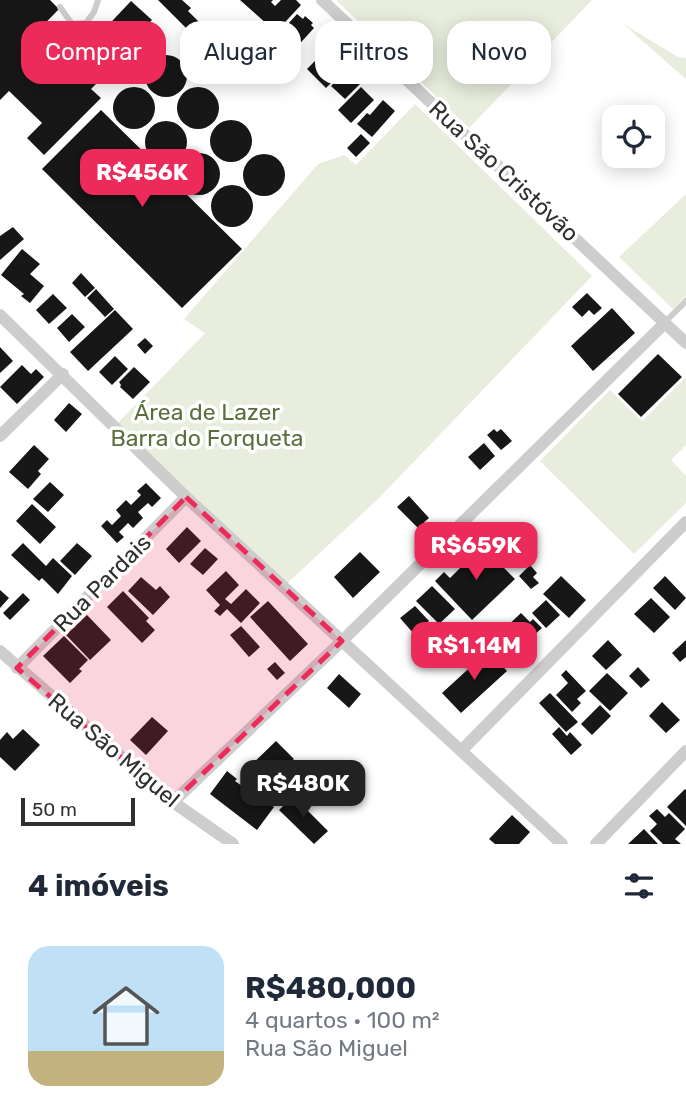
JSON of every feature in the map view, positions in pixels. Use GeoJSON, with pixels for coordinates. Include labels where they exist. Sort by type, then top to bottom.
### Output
{"type":"FeatureCollection","features":[{"type":"Feature","properties":{"kind":"street","name":"Rua São Cristóvão"},"geometry":{"type":"LineString","coordinates":[[322,0],[686,343]]}},
{"type":"Feature","properties":{"kind":"street"},"geometry":{"type":"LineString","coordinates":[[0,315],[186,498],[562,844]]}},
{"type":"Feature","properties":{"kind":"street"},"geometry":{"type":"LineString","coordinates":[[173,802],[342,641],[665,323]]}},
{"type":"Feature","properties":{"kind":"street"},"geometry":{"type":"LineString","coordinates":[[0,436],[62,374]]}},
{"type":"Feature","properties":{"kind":"street","name":"Rua Pardais"},"geometry":{"type":"LineString","coordinates":[[17,668],[186,498]]}},
{"type":"Feature","properties":{"kind":"street"},"geometry":{"type":"LineString","coordinates":[[462,750],[686,522]]}},
{"type":"Feature","properties":{"kind":"street","name":"Rua São Miguel"},"geometry":{"type":"LineString","coordinates":[[0,651],[173,802],[230,843]]}},
{"type":"Feature","properties":{"kind":"street"},"geometry":{"type":"LineString","coordinates":[[596,844],[684,756]]}},
{"type":"Feature","properties":{"kind":"lane"},"geometry":{"type":"LineString","coordinates":[[60,7],[72,23],[86,23],[98,0]]}},
{"type":"Feature","properties":{"kind":"lane"},"geometry":{"type":"LineString","coordinates":[[665,323],[686,301]]}},
{"type":"Feature","properties":{"kind":"highlighted area"},"geometry":{"type":"Polygon","coordinates":[[[186,497],[342,641],[173,802],[17,668],[186,497]]]}},
{"type":"Feature","properties":{"kind":"green space"},"geometry":{"type":"Polygon","coordinates":[[[336,0],[592,0],[551,43],[551,21],[447,21],[447,84],[511,84],[469,128],[423,84],[433,84],[433,21],[358,21],[336,0]]]}},
{"type":"Feature","properties":{"kind":"green space"},"geometry":{"type":"Polygon","coordinates":[[[622,23],[678,57],[686,58],[686,79],[622,23]]]}},
{"type":"Feature","properties":{"kind":"green space","name":"Área de Lazer Barra do Forqueta"},"geometry":{"type":"Polygon","coordinates":[[[415,104],[592,276],[378,499],[283,587],[115,426],[205,333],[184,319],[318,164],[344,155],[356,165],[415,104]]]}},
{"type":"Feature","properties":{"kind":"green space"},"geometry":{"type":"Polygon","coordinates":[[[686,194],[686,296],[673,309],[619,257],[686,194]]]}},
{"type":"Feature","properties":{"kind":"green space"},"geometry":{"type":"Polygon","coordinates":[[[686,377],[686,445],[671,460],[686,476],[686,503],[634,554],[540,461],[610,390],[642,421],[686,377]]]}},
{"type":"Feature","properties":{"kind":"building"},"geometry":{"type":"Polygon","coordinates":[[[0,0],[50,0],[59,9],[47,21],[21,21],[21,84],[96,84],[91,89],[101,98],[44,155],[27,138],[42,123],[9,91],[0,100],[0,0]]]}},
{"type":"Feature","properties":{"kind":"building"},"geometry":{"type":"Polygon","coordinates":[[[158,0],[182,0],[191,8],[188,11],[198,21],[180,22],[158,0]]]}},
{"type":"Feature","properties":{"kind":"building"},"geometry":{"type":"Polygon","coordinates":[[[240,0],[273,0],[271,2],[275,6],[281,0],[296,0],[301,5],[286,21],[264,21],[240,0]]]}},
{"type":"Feature","properties":{"kind":"building"},"geometry":{"type":"Polygon","coordinates":[[[131,1],[152,20],[151,21],[112,21],[131,1]]]}},
{"type":"Feature","properties":{"kind":"building"},"geometry":{"type":"Polygon","coordinates":[[[297,14],[303,19],[305,16],[313,23],[311,25],[314,28],[301,42],[301,21],[291,21],[297,14]]]}},
{"type":"Feature","properties":{"kind":"building"},"geometry":{"type":"Polygon","coordinates":[[[166,55],[180,60],[180,84],[185,84],[181,91],[174,95],[158,95],[151,91],[147,84],[166,84],[166,55]]]}},
{"type":"Feature","properties":{"kind":"building"},"geometry":{"type":"Polygon","coordinates":[[[315,61],[315,77],[307,69],[315,61]]]}},
{"type":"Feature","properties":{"kind":"building"},"geometry":{"type":"Polygon","coordinates":[[[333,84],[360,84],[345,99],[331,86],[333,84]]]}},
{"type":"Feature","properties":{"kind":"building"},"geometry":{"type":"Polygon","coordinates":[[[134,87],[149,93],[155,108],[149,123],[134,129],[119,123],[113,108],[119,93],[134,87]]]}},
{"type":"Feature","properties":{"kind":"building"},"geometry":{"type":"Polygon","coordinates":[[[198,87],[213,93],[219,108],[213,123],[198,129],[183,123],[177,108],[183,93],[198,87]]]}},
{"type":"Feature","properties":{"kind":"building"},"geometry":{"type":"Polygon","coordinates":[[[361,87],[374,100],[351,123],[338,110],[361,87]]]}},
{"type":"Feature","properties":{"kind":"building"},"geometry":{"type":"Polygon","coordinates":[[[383,100],[395,111],[372,137],[357,124],[367,113],[370,115],[383,100]]]}},
{"type":"Feature","properties":{"kind":"building"},"geometry":{"type":"Polygon","coordinates":[[[101,110],[242,249],[182,308],[42,169],[101,110]]]}},
{"type":"Feature","properties":{"kind":"building"},"geometry":{"type":"Polygon","coordinates":[[[231,120],[246,126],[252,141],[246,156],[231,162],[216,156],[210,141],[216,126],[231,120]]]}},
{"type":"Feature","properties":{"kind":"building"},"geometry":{"type":"Polygon","coordinates":[[[166,121],[181,127],[187,142],[181,157],[166,163],[151,157],[145,142],[151,127],[166,121]]]}},
{"type":"Feature","properties":{"kind":"building"},"geometry":{"type":"Polygon","coordinates":[[[361,134],[370,143],[356,157],[347,148],[361,134]]]}},
{"type":"Feature","properties":{"kind":"building"},"geometry":{"type":"Polygon","coordinates":[[[199,153],[214,159],[220,174],[214,189],[199,195],[184,189],[178,174],[184,159],[199,153]]]}},
{"type":"Feature","properties":{"kind":"building"},"geometry":{"type":"Polygon","coordinates":[[[264,154],[279,160],[285,175],[279,190],[264,196],[249,190],[243,175],[249,160],[264,154]]]}},
{"type":"Feature","properties":{"kind":"building"},"geometry":{"type":"Polygon","coordinates":[[[232,185],[247,191],[253,206],[247,221],[232,227],[217,221],[211,206],[217,191],[232,185]]]}},
{"type":"Feature","properties":{"kind":"building"},"geometry":{"type":"Polygon","coordinates":[[[13,227],[24,239],[0,260],[0,236],[13,227]]]}},
{"type":"Feature","properties":{"kind":"building"},"geometry":{"type":"Polygon","coordinates":[[[22,249],[40,264],[30,274],[44,286],[30,303],[21,296],[24,294],[1,275],[22,249]]]}},
{"type":"Feature","properties":{"kind":"building"},"geometry":{"type":"Polygon","coordinates":[[[81,273],[95,288],[85,297],[72,283],[81,273]]]}},
{"type":"Feature","properties":{"kind":"building"},"geometry":{"type":"Polygon","coordinates":[[[96,289],[114,309],[105,317],[87,298],[96,289]]]}},
{"type":"Feature","properties":{"kind":"building"},"geometry":{"type":"Polygon","coordinates":[[[587,293],[602,308],[594,315],[589,310],[582,317],[572,307],[587,293]]]}},
{"type":"Feature","properties":{"kind":"building"},"geometry":{"type":"Polygon","coordinates":[[[53,294],[67,308],[49,324],[36,310],[53,294]]]}},
{"type":"Feature","properties":{"kind":"building"},"geometry":{"type":"Polygon","coordinates":[[[612,308],[635,333],[593,371],[571,346],[612,308]]]}},
{"type":"Feature","properties":{"kind":"building"},"geometry":{"type":"Polygon","coordinates":[[[115,310],[133,329],[88,371],[70,352],[115,310]]]}},
{"type":"Feature","properties":{"kind":"building"},"geometry":{"type":"Polygon","coordinates":[[[72,314],[85,327],[69,342],[57,328],[72,314]]]}},
{"type":"Feature","properties":{"kind":"building"},"geometry":{"type":"Polygon","coordinates":[[[145,338],[153,346],[145,354],[137,345],[145,338]]]}},
{"type":"Feature","properties":{"kind":"building"},"geometry":{"type":"Polygon","coordinates":[[[0,347],[13,361],[0,373],[0,347]]]}},
{"type":"Feature","properties":{"kind":"building"},"geometry":{"type":"Polygon","coordinates":[[[658,354],[682,377],[641,417],[618,394],[658,354]]]}},
{"type":"Feature","properties":{"kind":"building"},"geometry":{"type":"Polygon","coordinates":[[[115,356],[128,369],[112,385],[99,372],[115,356]]]}},
{"type":"Feature","properties":{"kind":"building"},"geometry":{"type":"Polygon","coordinates":[[[22,365],[31,374],[36,369],[44,377],[17,404],[0,387],[22,365]]]}},
{"type":"Feature","properties":{"kind":"building"},"geometry":{"type":"Polygon","coordinates":[[[134,367],[150,382],[133,399],[120,387],[119,382],[134,367]]]}},
{"type":"Feature","properties":{"kind":"building"},"geometry":{"type":"Polygon","coordinates":[[[69,403],[82,414],[66,432],[54,420],[69,403]]]}},
{"type":"Feature","properties":{"kind":"building"},"geometry":{"type":"Polygon","coordinates":[[[494,429],[497,432],[501,429],[512,441],[501,450],[487,435],[494,429]]]}},
{"type":"Feature","properties":{"kind":"building"},"geometry":{"type":"Polygon","coordinates":[[[484,443],[495,456],[480,470],[468,457],[484,443]]]}},
{"type":"Feature","properties":{"kind":"building"},"geometry":{"type":"Polygon","coordinates":[[[34,445],[49,459],[38,471],[41,474],[28,489],[9,472],[34,445]]]}},
{"type":"Feature","properties":{"kind":"building"},"geometry":{"type":"Polygon","coordinates":[[[50,482],[64,495],[48,512],[33,499],[50,482]]]}},
{"type":"Feature","properties":{"kind":"building"},"geometry":{"type":"Polygon","coordinates":[[[146,483],[161,498],[152,507],[148,503],[138,512],[143,518],[133,528],[128,523],[119,532],[124,537],[117,543],[101,526],[107,520],[112,525],[121,516],[116,510],[126,500],[131,505],[141,495],[137,491],[146,483]]]}},
{"type":"Feature","properties":{"kind":"building"},"geometry":{"type":"Polygon","coordinates":[[[409,496],[429,518],[418,528],[397,507],[409,496]]]}},
{"type":"Feature","properties":{"kind":"building"},"geometry":{"type":"Polygon","coordinates":[[[32,504],[56,527],[40,544],[16,521],[32,504]]]}},
{"type":"Feature","properties":{"kind":"building"},"geometry":{"type":"Polygon","coordinates":[[[187,527],[201,541],[179,563],[166,549],[187,527]]]}},
{"type":"Feature","properties":{"kind":"building"},"geometry":{"type":"Polygon","coordinates":[[[23,543],[46,566],[53,558],[72,576],[58,594],[42,578],[39,581],[11,555],[23,543]]]}},
{"type":"Feature","properties":{"kind":"building"},"geometry":{"type":"Polygon","coordinates":[[[77,543],[92,556],[75,575],[60,561],[77,543]]]}},
{"type":"Feature","properties":{"kind":"building"},"geometry":{"type":"Polygon","coordinates":[[[483,547],[515,579],[472,620],[435,581],[444,572],[450,578],[461,567],[456,561],[466,552],[472,557],[483,547]]]}},
{"type":"Feature","properties":{"kind":"building"},"geometry":{"type":"Polygon","coordinates":[[[205,548],[218,559],[203,575],[190,564],[205,548]]]}},
{"type":"Feature","properties":{"kind":"building"},"geometry":{"type":"Polygon","coordinates":[[[360,552],[380,572],[353,598],[334,577],[360,552]]]}},
{"type":"Feature","properties":{"kind":"building"},"geometry":{"type":"Polygon","coordinates":[[[530,565],[537,573],[533,577],[539,583],[531,589],[519,576],[530,565]]]}},
{"type":"Feature","properties":{"kind":"building"},"geometry":{"type":"Polygon","coordinates":[[[226,571],[239,585],[225,599],[231,604],[246,589],[260,603],[241,623],[227,609],[220,616],[214,611],[220,605],[206,590],[226,571]]]}},
{"type":"Feature","properties":{"kind":"building"},"geometry":{"type":"Polygon","coordinates":[[[561,576],[586,600],[569,618],[543,594],[561,576]]]}},
{"type":"Feature","properties":{"kind":"building"},"geometry":{"type":"Polygon","coordinates":[[[665,576],[686,598],[675,610],[653,588],[665,576]]]}},
{"type":"Feature","properties":{"kind":"building"},"geometry":{"type":"Polygon","coordinates":[[[141,577],[156,590],[160,586],[170,597],[153,615],[128,591],[141,577]]]}},
{"type":"Feature","properties":{"kind":"building"},"geometry":{"type":"Polygon","coordinates":[[[432,586],[455,609],[439,624],[416,601],[432,586]]]}},
{"type":"Feature","properties":{"kind":"building"},"geometry":{"type":"Polygon","coordinates":[[[0,590],[9,598],[0,608],[0,590]]]}},
{"type":"Feature","properties":{"kind":"building"},"geometry":{"type":"Polygon","coordinates":[[[123,591],[149,618],[146,621],[155,630],[142,643],[107,607],[123,591]]]}},
{"type":"Feature","properties":{"kind":"building"},"geometry":{"type":"Polygon","coordinates":[[[23,593],[30,600],[10,620],[3,613],[23,593]]]}},
{"type":"Feature","properties":{"kind":"building"},"geometry":{"type":"Polygon","coordinates":[[[651,598],[670,617],[654,633],[634,614],[651,598]]]}},
{"type":"Feature","properties":{"kind":"building"},"geometry":{"type":"Polygon","coordinates":[[[546,600],[560,615],[546,628],[532,613],[546,600]]]}},
{"type":"Feature","properties":{"kind":"building"},"geometry":{"type":"Polygon","coordinates":[[[268,601],[308,644],[290,661],[250,617],[268,601]]]}},
{"type":"Feature","properties":{"kind":"building"},"geometry":{"type":"Polygon","coordinates":[[[415,606],[429,621],[414,634],[400,618],[415,606]]]}},
{"type":"Feature","properties":{"kind":"building"},"geometry":{"type":"Polygon","coordinates":[[[521,613],[542,628],[533,636],[536,639],[527,648],[506,627],[521,613]]]}},
{"type":"Feature","properties":{"kind":"building"},"geometry":{"type":"Polygon","coordinates":[[[87,615],[111,640],[90,660],[66,635],[87,615]]]}},
{"type":"Feature","properties":{"kind":"building"},"geometry":{"type":"Polygon","coordinates":[[[241,626],[260,647],[249,657],[230,635],[241,626]]]}},
{"type":"Feature","properties":{"kind":"building"},"geometry":{"type":"Polygon","coordinates":[[[64,636],[88,660],[70,683],[43,656],[64,636]]]}},
{"type":"Feature","properties":{"kind":"building"},"geometry":{"type":"Polygon","coordinates":[[[608,640],[622,655],[606,670],[592,656],[608,640]]]}},
{"type":"Feature","properties":{"kind":"building"},"geometry":{"type":"Polygon","coordinates":[[[686,640],[686,657],[680,662],[672,653],[686,640]]]}},
{"type":"Feature","properties":{"kind":"building"},"geometry":{"type":"Polygon","coordinates":[[[488,651],[507,671],[461,713],[442,693],[488,651]]]}},
{"type":"Feature","properties":{"kind":"building"},"geometry":{"type":"Polygon","coordinates":[[[275,662],[285,673],[277,680],[267,669],[275,662]]]}},
{"type":"Feature","properties":{"kind":"building"},"geometry":{"type":"Polygon","coordinates":[[[638,667],[650,680],[641,688],[629,676],[638,667]]]}},
{"type":"Feature","properties":{"kind":"building"},"geometry":{"type":"Polygon","coordinates":[[[566,670],[586,691],[577,699],[581,703],[572,712],[556,695],[568,683],[561,675],[566,670]]]}},
{"type":"Feature","properties":{"kind":"building"},"geometry":{"type":"Polygon","coordinates":[[[607,673],[628,693],[610,711],[589,691],[607,673]]]}},
{"type":"Feature","properties":{"kind":"building"},"geometry":{"type":"Polygon","coordinates":[[[339,674],[361,694],[349,708],[327,688],[339,674]]]}},
{"type":"Feature","properties":{"kind":"building"},"geometry":{"type":"Polygon","coordinates":[[[550,693],[578,722],[566,732],[539,703],[550,693]]]}},
{"type":"Feature","properties":{"kind":"building"},"geometry":{"type":"Polygon","coordinates":[[[662,702],[680,720],[666,733],[649,716],[662,702]]]}},
{"type":"Feature","properties":{"kind":"building"},"geometry":{"type":"Polygon","coordinates":[[[600,705],[611,716],[592,735],[581,724],[600,705]]]}},
{"type":"Feature","properties":{"kind":"building"},"geometry":{"type":"Polygon","coordinates":[[[152,717],[168,731],[146,755],[130,740],[152,717]]]}},
{"type":"Feature","properties":{"kind":"building"},"geometry":{"type":"Polygon","coordinates":[[[559,727],[567,736],[570,732],[582,745],[571,755],[552,734],[559,727]]]}},
{"type":"Feature","properties":{"kind":"building"},"geometry":{"type":"Polygon","coordinates":[[[23,729],[40,745],[15,771],[0,757],[0,740],[7,732],[13,739],[23,729]]]}},
{"type":"Feature","properties":{"kind":"building"},"geometry":{"type":"Polygon","coordinates":[[[276,741],[294,759],[265,788],[247,769],[276,741]]]}},
{"type":"Feature","properties":{"kind":"building"},"geometry":{"type":"Polygon","coordinates":[[[227,771],[237,779],[235,781],[242,786],[244,784],[261,796],[259,798],[266,804],[267,802],[274,807],[257,830],[210,794],[227,771]]]}},
{"type":"Feature","properties":{"kind":"building"},"geometry":{"type":"Polygon","coordinates":[[[686,790],[686,826],[667,807],[686,790]]]}},
{"type":"Feature","properties":{"kind":"building"},"geometry":{"type":"Polygon","coordinates":[[[293,796],[328,831],[314,844],[279,810],[293,796]]]}},
{"type":"Feature","properties":{"kind":"building"},"geometry":{"type":"Polygon","coordinates":[[[657,809],[665,817],[669,813],[685,829],[675,839],[681,844],[663,844],[650,831],[657,824],[649,816],[657,809]]]}},
{"type":"Feature","properties":{"kind":"building"},"geometry":{"type":"Polygon","coordinates":[[[512,815],[530,832],[519,844],[495,844],[489,839],[512,815]]]}},
{"type":"Feature","properties":{"kind":"building"},"geometry":{"type":"Polygon","coordinates":[[[644,829],[658,844],[628,844],[644,829]]]}}]}
